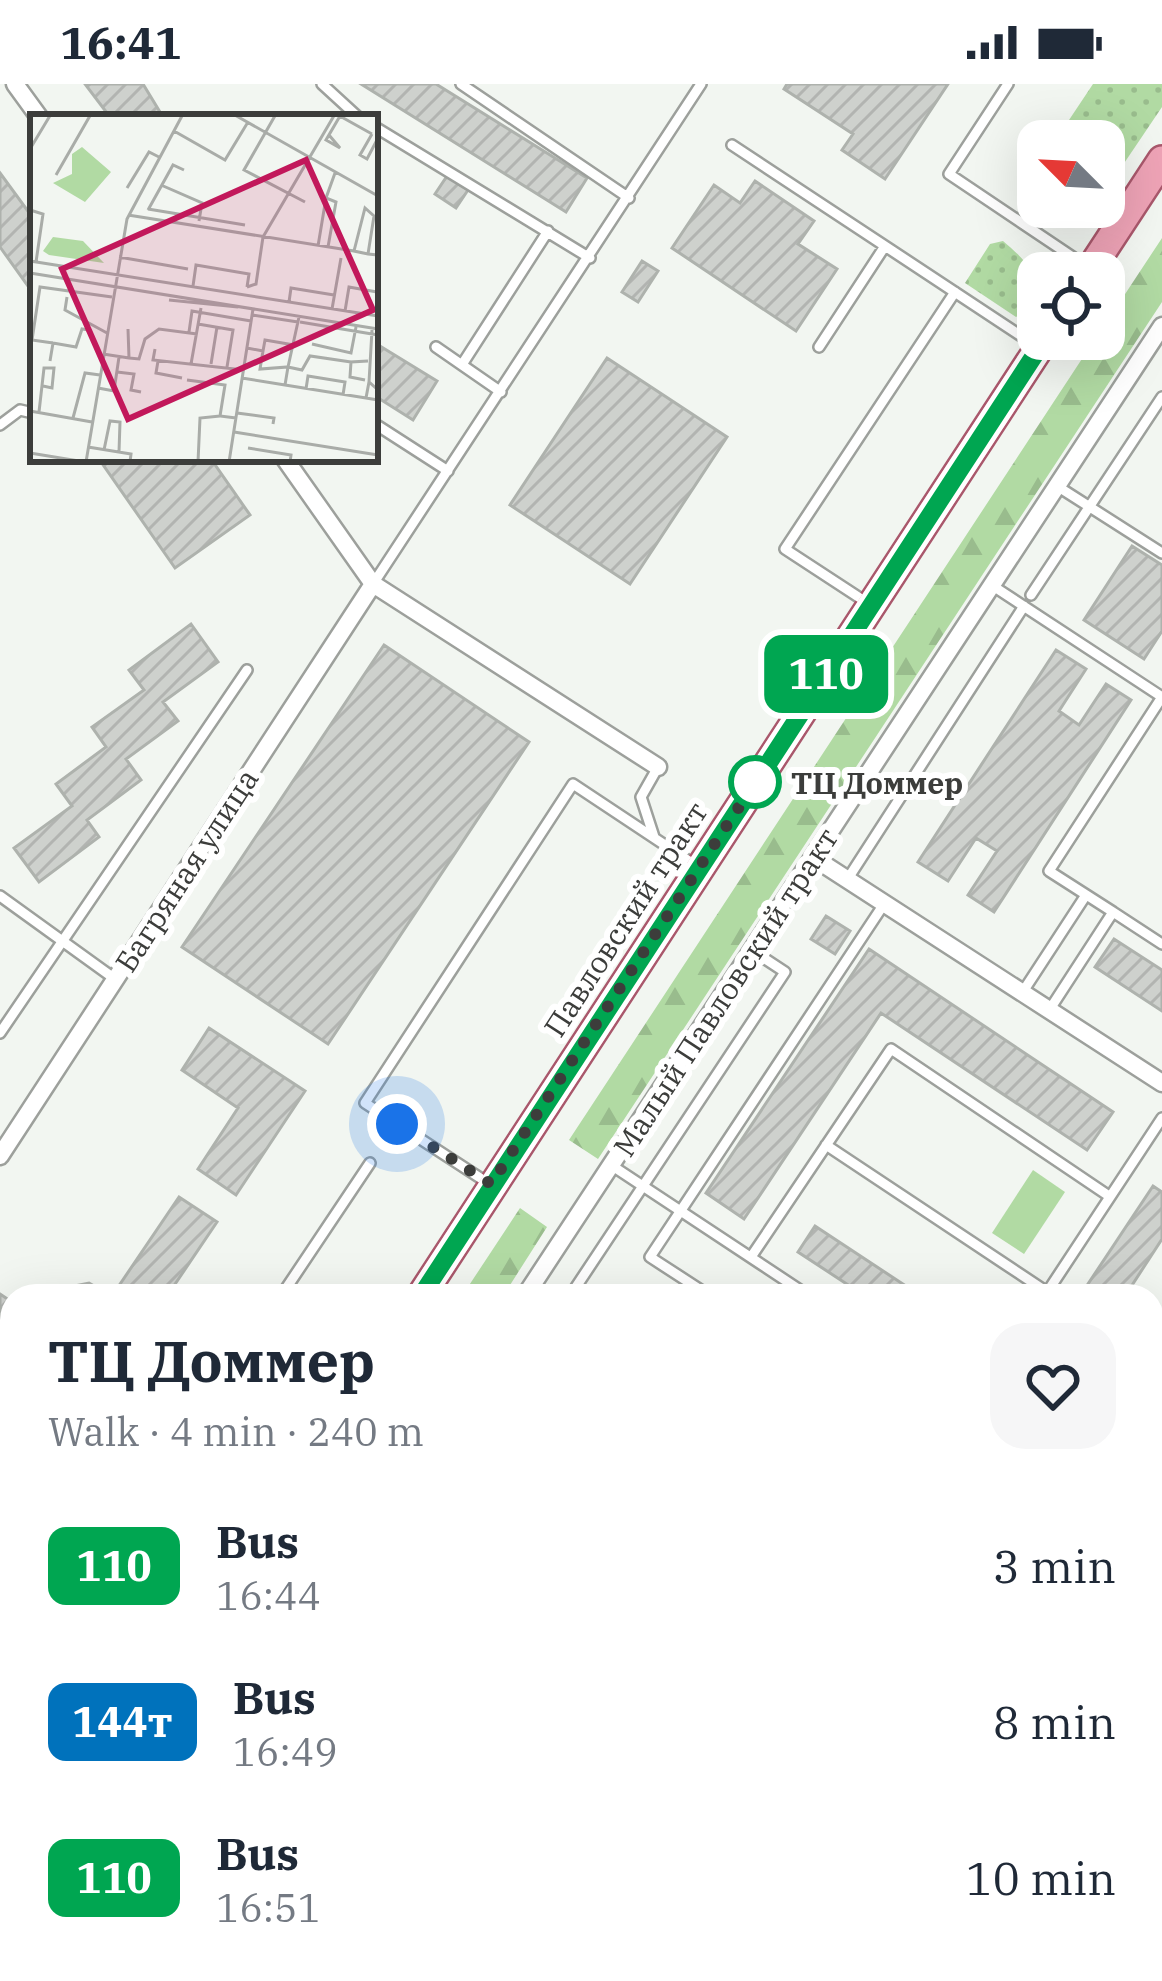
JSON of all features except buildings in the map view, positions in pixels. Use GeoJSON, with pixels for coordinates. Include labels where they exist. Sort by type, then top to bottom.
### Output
{"type":"FeatureCollection","features":[{"type":"Feature","properties":{"kind":"main road"},"geometry":{"type":"LineString","coordinates":[[1102,252],[1162,160]]}},
{"type":"Feature","properties":{"kind":"main road","name":"Павловский тракт"},"geometry":{"type":"LineString","coordinates":[[428,1284],[1032,360]]}},
{"type":"Feature","properties":{"kind":"street"},"geometry":{"type":"LineString","coordinates":[[15,84],[37,114]]}},
{"type":"Feature","properties":{"kind":"street","name":"Малый Павловский тракт"},"geometry":{"type":"LineString","coordinates":[[533,1284],[1162,326]]}},
{"type":"Feature","properties":{"kind":"street"},"geometry":{"type":"LineString","coordinates":[[286,462],[373,584],[658,767]]}},
{"type":"Feature","properties":{"kind":"street","name":"Багряная улица"},"geometry":{"type":"LineString","coordinates":[[0,1156],[373,584]]}},
{"type":"Feature","properties":{"kind":"street"},"geometry":{"type":"LineString","coordinates":[[814,858],[1162,1083]]}},
{"type":"Feature","properties":{"kind":"lane"},"geometry":{"type":"LineString","coordinates":[[322,84],[355,114]]}},
{"type":"Feature","properties":{"kind":"lane"},"geometry":{"type":"LineString","coordinates":[[461,84],[629,198]]}},
{"type":"Feature","properties":{"kind":"lane"},"geometry":{"type":"LineString","coordinates":[[373,584],[701,84]]}},
{"type":"Feature","properties":{"kind":"lane"},"geometry":{"type":"LineString","coordinates":[[1008,84],[949,174],[1062,252]]}},
{"type":"Feature","properties":{"kind":"lane"},"geometry":{"type":"LineString","coordinates":[[378,130],[590,258]]}},
{"type":"Feature","properties":{"kind":"lane"},"geometry":{"type":"LineString","coordinates":[[732,145],[1017,329]]}},
{"type":"Feature","properties":{"kind":"lane"},"geometry":{"type":"LineString","coordinates":[[463,363],[548,231]]}},
{"type":"Feature","properties":{"kind":"lane"},"geometry":{"type":"LineString","coordinates":[[819,347],[885,246]]}},
{"type":"Feature","properties":{"kind":"lane"},"geometry":{"type":"LineString","coordinates":[[871,605],[785,550],[955,292]]}},
{"type":"Feature","properties":{"kind":"lane"},"geometry":{"type":"LineString","coordinates":[[436,347],[501,392]]}},
{"type":"Feature","properties":{"kind":"lane"},"geometry":{"type":"LineString","coordinates":[[1031,595],[1162,397]]}},
{"type":"Feature","properties":{"kind":"lane"},"geometry":{"type":"LineString","coordinates":[[0,424],[20,410],[30,412]]}},
{"type":"Feature","properties":{"kind":"lane"},"geometry":{"type":"LineString","coordinates":[[378,426],[448,471]]}},
{"type":"Feature","properties":{"kind":"lane"},"geometry":{"type":"LineString","coordinates":[[1057,486],[1162,553]]}},
{"type":"Feature","properties":{"kind":"lane"},"geometry":{"type":"LineString","coordinates":[[993,586],[1162,697],[1049,871],[1162,944]]}},
{"type":"Feature","properties":{"kind":"lane"},"geometry":{"type":"LineString","coordinates":[[848,880],[1024,606]]}},
{"type":"Feature","properties":{"kind":"lane"},"geometry":{"type":"LineString","coordinates":[[0,1033],[247,670]]}},
{"type":"Feature","properties":{"kind":"lane"},"geometry":{"type":"LineString","coordinates":[[654,837],[641,797],[658,767]]}},
{"type":"Feature","properties":{"kind":"lane"},"geometry":{"type":"LineString","coordinates":[[491,1184],[365,1103],[573,784],[698,867]]}},
{"type":"Feature","properties":{"kind":"lane"},"geometry":{"type":"LineString","coordinates":[[1022,993],[1086,895]]}},
{"type":"Feature","properties":{"kind":"lane"},"geometry":{"type":"LineString","coordinates":[[0,896],[115,979]]}},
{"type":"Feature","properties":{"kind":"lane"},"geometry":{"type":"LineString","coordinates":[[692,1284],[650,1257],[884,904]]}},
{"type":"Feature","properties":{"kind":"lane"},"geometry":{"type":"LineString","coordinates":[[1049,1010],[1113,912]]}},
{"type":"Feature","properties":{"kind":"lane"},"geometry":{"type":"LineString","coordinates":[[578,1284],[785,972],[752,951]]}},
{"type":"Feature","properties":{"kind":"lane"},"geometry":{"type":"LineString","coordinates":[[751,1257],[891,1049],[1109,1196]]}},
{"type":"Feature","properties":{"kind":"lane"},"geometry":{"type":"LineString","coordinates":[[1052,1284],[1162,1118]]}},
{"type":"Feature","properties":{"kind":"lane"},"geometry":{"type":"LineString","coordinates":[[826,1145],[1031,1284]]}},
{"type":"Feature","properties":{"kind":"lane"},"geometry":{"type":"LineString","coordinates":[[289,1284],[370,1163]]}},
{"type":"Feature","properties":{"kind":"lane"},"geometry":{"type":"LineString","coordinates":[[611,1165],[790,1284]]}},
{"type":"Feature","properties":{"kind":"green space"},"geometry":{"type":"Polygon","coordinates":[[[1093,84],[1162,84],[1162,107],[1125,162],[1125,120],[1069,120],[1093,84]]]}},
{"type":"Feature","properties":{"kind":"green space"},"geometry":{"type":"Polygon","coordinates":[[[1162,238],[1162,302],[1125,358],[1125,294],[1162,238]]]}},
{"type":"Feature","properties":{"kind":"green space"},"geometry":{"type":"Polygon","coordinates":[[[1003,241],[1017,254],[1016,317],[965,283],[990,244],[1003,241]]]}},
{"type":"Feature","properties":{"kind":"green space"},"geometry":{"type":"Polygon","coordinates":[[[1081,360],[1124,360],[598,1159],[569,1140],[1081,360]]]}},
{"type":"Feature","properties":{"kind":"green space"},"geometry":{"type":"Polygon","coordinates":[[[1033,1170],[1065,1192],[1024,1254],[992,1233],[1033,1170]]]}},
{"type":"Feature","properties":{"kind":"green space"},"geometry":{"type":"Polygon","coordinates":[[[520,1208],[547,1227],[511,1284],[470,1284],[520,1208]]]}},
{"type":"Feature","properties":{"kind":"bus line","name":"110"},"geometry":{"type":"LineString","coordinates":[[428,1284],[1031,360]]}},
{"type":"Feature","properties":{"kind":"place","name":"ТЦ Доммер"},"geometry":{"type":"Point","coordinates":[755,782]}},
{"type":"Feature","properties":{"kind":"route"},"geometry":{"type":"LineString","coordinates":[[397,1124],[491,1184],[758,778],[755,782]]}}]}
